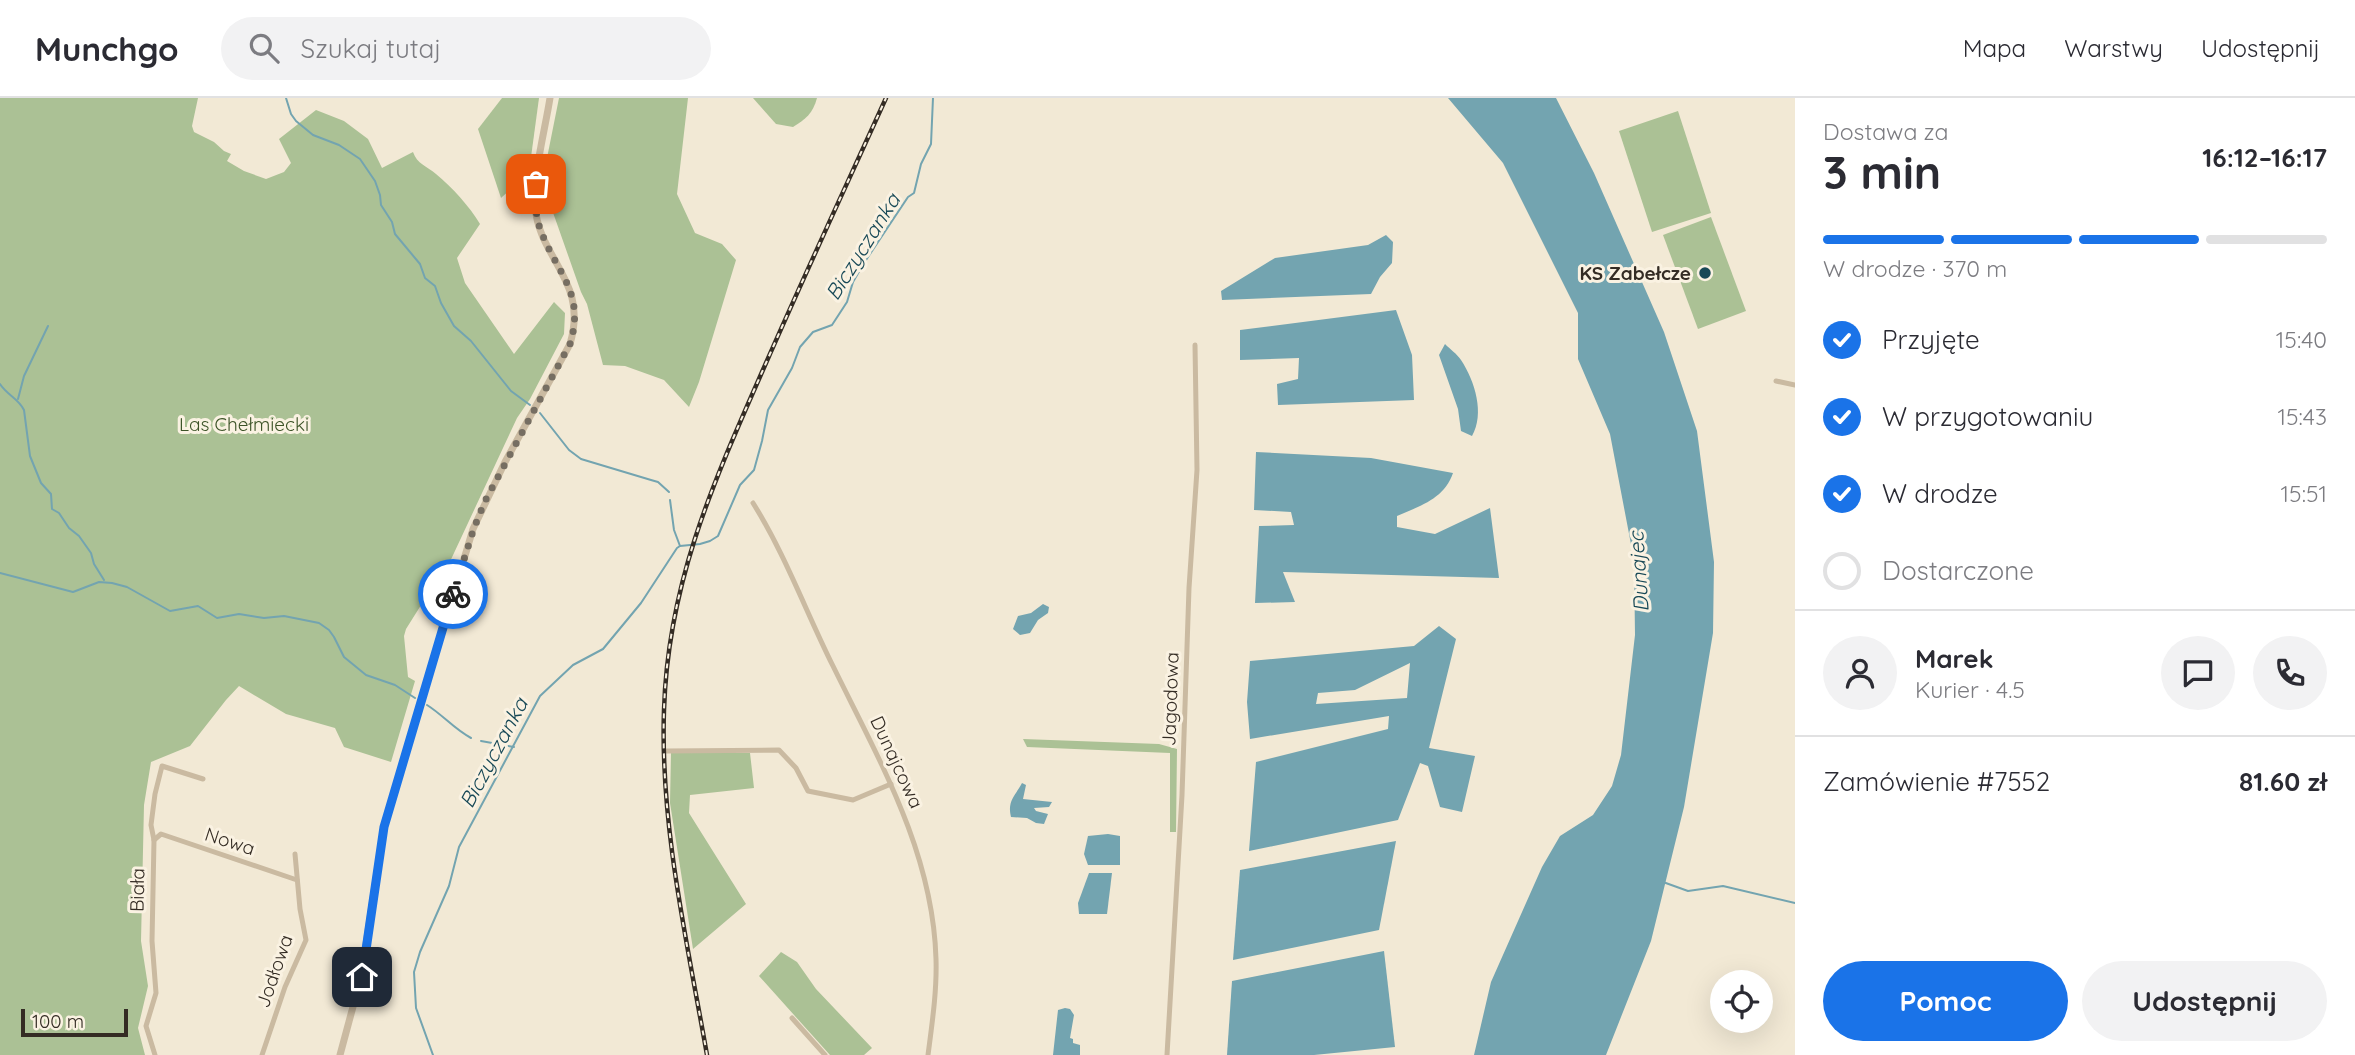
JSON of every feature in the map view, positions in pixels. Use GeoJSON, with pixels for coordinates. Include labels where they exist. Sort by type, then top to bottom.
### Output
{"type":"FeatureCollection","features":[{"type":"Feature","properties":{"kind":"street"},"geometry":{"type":"LineString","coordinates":[[340,1055],[362,977],[384,827],[471,537],[485,501],[570,344],[575,327],[573,295],[538,223],[536,206],[536,184],[550,98]]}},
{"type":"Feature","properties":{"kind":"street","name":"Jagodowa"},"geometry":{"type":"LineString","coordinates":[[1167,1055],[1197,470],[1195,345]]}},
{"type":"Feature","properties":{"kind":"street"},"geometry":{"type":"LineString","coordinates":[[1776,381],[1795,385]]}},
{"type":"Feature","properties":{"kind":"street","name":"Dunajcowa"},"geometry":{"type":"LineString","coordinates":[[753,503],[782,556],[910,828],[928,887],[937,962],[928,1055]]}},
{"type":"Feature","properties":{"kind":"street"},"geometry":{"type":"LineString","coordinates":[[666,751],[779,750],[796,768],[808,791],[853,800],[891,783]]}},
{"type":"Feature","properties":{"kind":"street","name":"Biała"},"geometry":{"type":"LineString","coordinates":[[155,1055],[146,1026],[156,993],[152,940],[153,805],[162,766],[203,779]]}},
{"type":"Feature","properties":{"kind":"street","name":"Nowa"},"geometry":{"type":"LineString","coordinates":[[153,840],[161,834],[297,880]]}},
{"type":"Feature","properties":{"kind":"street","name":"Jodłowa"},"geometry":{"type":"LineString","coordinates":[[262,1055],[285,987],[306,940],[295,854]]}},
{"type":"Feature","properties":{"kind":"street"},"geometry":{"type":"LineString","coordinates":[[792,1018],[825,1055]]}},
{"type":"Feature","properties":{"kind":"green space","name":"Las Chełmiecki"},"geometry":{"type":"Polygon","coordinates":[[[0,98],[198,98],[192,126],[194,132],[231,154],[227,161],[266,179],[284,172],[291,163],[279,139],[316,110],[344,121],[368,139],[382,168],[413,152],[420,162],[442,179],[466,204],[480,224],[457,258],[465,283],[514,354],[554,302],[565,313],[564,334],[517,418],[447,568],[444,583],[437,594],[428,594],[406,629],[404,636],[408,677],[415,681],[391,762],[344,747],[335,728],[286,714],[239,686],[190,746],[151,762],[144,805],[141,941],[148,986],[138,1028],[145,1055],[0,1055],[0,98]]]}},
{"type":"Feature","properties":{"kind":"green space"},"geometry":{"type":"Polygon","coordinates":[[[502,98],[539,98],[529,172],[501,198],[478,129],[502,98]]]}},
{"type":"Feature","properties":{"kind":"green space"},"geometry":{"type":"Polygon","coordinates":[[[559,98],[688,98],[677,194],[695,233],[722,244],[736,260],[689,407],[664,380],[625,366],[603,365],[587,304],[550,204],[545,168],[559,98]]]}},
{"type":"Feature","properties":{"kind":"green space"},"geometry":{"type":"Polygon","coordinates":[[[753,98],[817,98],[808,115],[793,127],[776,124],[753,98]]]}},
{"type":"Feature","properties":{"kind":"green space"},"geometry":{"type":"Polygon","coordinates":[[[1678,111],[1711,213],[1652,232],[1619,131],[1678,111]]]}},
{"type":"Feature","properties":{"kind":"green space","name":"KS Zabełcze"},"geometry":{"type":"Polygon","coordinates":[[[1711,217],[1746,311],[1698,329],[1663,235],[1711,217]]]}},
{"type":"Feature","properties":{"kind":"green space"},"geometry":{"type":"Polygon","coordinates":[[[1023,739],[1159,744],[1177,749],[1176,832],[1170,832],[1170,753],[1027,747],[1023,739]]]}},
{"type":"Feature","properties":{"kind":"green space"},"geometry":{"type":"Polygon","coordinates":[[[671,753],[750,753],[754,788],[690,795],[689,813],[746,904],[693,949],[670,803],[671,753]]]}},
{"type":"Feature","properties":{"kind":"green space"},"geometry":{"type":"Polygon","coordinates":[[[781,952],[797,962],[816,989],[872,1048],[864,1055],[830,1055],[759,976],[781,952]]]}},
{"type":"Feature","properties":{"kind":"water","name":"Dunajec"},"geometry":{"type":"Polygon","coordinates":[[[1448,98],[1556,98],[1594,173],[1664,332],[1697,431],[1714,562],[1713,633],[1684,807],[1651,941],[1606,1055],[1474,1055],[1491,982],[1542,867],[1560,836],[1593,815],[1612,786],[1621,755],[1635,635],[1634,560],[1610,434],[1578,359],[1578,313],[1503,163],[1448,98]]]}},
{"type":"Feature","properties":{"kind":"water"},"geometry":{"type":"Polygon","coordinates":[[[1386,235],[1393,242],[1392,263],[1371,294],[1222,300],[1221,291],[1275,258],[1368,245],[1386,235]]]}},
{"type":"Feature","properties":{"kind":"water"},"geometry":{"type":"Polygon","coordinates":[[[1396,310],[1412,355],[1414,400],[1278,405],[1277,384],[1298,379],[1299,358],[1240,360],[1240,330],[1396,310]]]}},
{"type":"Feature","properties":{"kind":"water"},"geometry":{"type":"Polygon","coordinates":[[[1445,344],[1461,360],[1474,387],[1478,418],[1472,436],[1461,431],[1458,409],[1439,355],[1445,344]]]}},
{"type":"Feature","properties":{"kind":"water"},"geometry":{"type":"Polygon","coordinates":[[[1256,452],[1371,458],[1453,473],[1444,489],[1437,495],[1397,516],[1397,527],[1435,534],[1490,508],[1499,578],[1283,572],[1295,602],[1255,603],[1259,526],[1294,525],[1291,512],[1254,510],[1256,452]]]}},
{"type":"Feature","properties":{"kind":"water"},"geometry":{"type":"Polygon","coordinates":[[[1043,604],[1049,607],[1048,613],[1038,620],[1030,633],[1020,635],[1013,629],[1018,616],[1031,613],[1043,604]]]}},
{"type":"Feature","properties":{"kind":"water"},"geometry":{"type":"Polygon","coordinates":[[[1439,626],[1456,639],[1429,748],[1475,756],[1462,812],[1440,807],[1428,766],[1420,763],[1398,820],[1249,851],[1256,762],[1388,729],[1389,716],[1250,739],[1247,702],[1250,661],[1414,646],[1439,626]],[[1410,663],[1355,690],[1318,693],[1316,704],[1407,698],[1410,663]]]}},
{"type":"Feature","properties":{"kind":"water"},"geometry":{"type":"Polygon","coordinates":[[[1022,783],[1026,785],[1023,799],[1052,802],[1049,807],[1034,808],[1048,814],[1044,824],[1027,818],[1011,817],[1011,803],[1022,783]]]}},
{"type":"Feature","properties":{"kind":"water"},"geometry":{"type":"Polygon","coordinates":[[[1088,836],[1120,836],[1120,865],[1088,865],[1084,854],[1088,836]]]}},
{"type":"Feature","properties":{"kind":"water"},"geometry":{"type":"Polygon","coordinates":[[[1396,841],[1379,930],[1233,960],[1240,870],[1396,841]]]}},
{"type":"Feature","properties":{"kind":"water"},"geometry":{"type":"Polygon","coordinates":[[[1089,873],[1112,873],[1107,914],[1079,914],[1078,903],[1089,873]]]}},
{"type":"Feature","properties":{"kind":"water"},"geometry":{"type":"Polygon","coordinates":[[[1384,951],[1395,1047],[1314,1055],[1227,1055],[1232,981],[1384,951]]]}},
{"type":"Feature","properties":{"kind":"water"},"geometry":{"type":"Polygon","coordinates":[[[1070,1009],[1074,1015],[1070,1038],[1073,1043],[1080,1045],[1080,1055],[1053,1055],[1058,1010],[1070,1009]]]}},
{"type":"Feature","properties":{"kind":"waterway"},"geometry":{"type":"LineString","coordinates":[[286,98],[296,121],[313,135],[339,145],[360,159],[375,181],[381,205],[392,222],[395,234],[420,264],[425,278],[435,286],[454,326],[471,341],[511,391],[530,405]]}},
{"type":"Feature","properties":{"kind":"waterway","name":"Biczyczanka"},"geometry":{"type":"LineString","coordinates":[[433,1055],[416,1008],[414,972],[449,886],[459,847],[540,696],[573,665],[603,649],[641,603],[677,548],[700,544],[718,536],[740,485],[754,470],[768,410],[792,368],[800,347],[813,332],[832,325],[847,302],[853,282],[864,263],[908,197],[914,193],[921,164],[931,144],[933,98]]}},
{"type":"Feature","properties":{"kind":"waterway"},"geometry":{"type":"LineString","coordinates":[[18,399],[24,376],[48,326]]}},
{"type":"Feature","properties":{"kind":"waterway"},"geometry":{"type":"LineString","coordinates":[[0,384],[24,410],[30,456],[41,483],[51,494],[52,509],[59,513],[69,528],[79,536],[104,580]]}},
{"type":"Feature","properties":{"kind":"waterway"},"geometry":{"type":"LineString","coordinates":[[540,413],[569,450],[581,459],[658,482],[669,492]]}},
{"type":"Feature","properties":{"kind":"waterway"},"geometry":{"type":"LineString","coordinates":[[670,500],[674,530],[680,546]]}},
{"type":"Feature","properties":{"kind":"waterway"},"geometry":{"type":"LineString","coordinates":[[0,573],[73,592],[99,582],[112,583],[127,587],[170,611],[198,606],[217,618],[239,614],[264,618],[284,616],[319,623],[329,630],[344,657],[366,675],[395,685],[415,698]]}},
{"type":"Feature","properties":{"kind":"waterway"},"geometry":{"type":"LineString","coordinates":[[427,705],[471,738]]}},
{"type":"Feature","properties":{"kind":"waterway"},"geometry":{"type":"LineString","coordinates":[[481,741],[514,747]]}},
{"type":"Feature","properties":{"kind":"waterway"},"geometry":{"type":"LineString","coordinates":[[1663,882],[1688,891],[1723,886],[1795,903]]}},
{"type":"Feature","properties":{"kind":"railway"},"geometry":{"type":"LineString","coordinates":[[707,1055],[677,883],[666,797],[664,710],[674,617],[697,531],[712,489],[886,98]]}},
{"type":"Feature","properties":{"kind":"way so far"},"geometry":{"type":"LineString","coordinates":[[453,594],[485,501],[570,344],[575,327],[573,295],[538,223],[536,184]]}},
{"type":"Feature","properties":{"kind":"place","name":"KS Zabełcze"},"geometry":{"type":"Point","coordinates":[1705,273]}},
{"type":"Feature","properties":{"kind":"route"},"geometry":{"type":"LineString","coordinates":[[362,977],[384,827],[453,594]]}}]}
